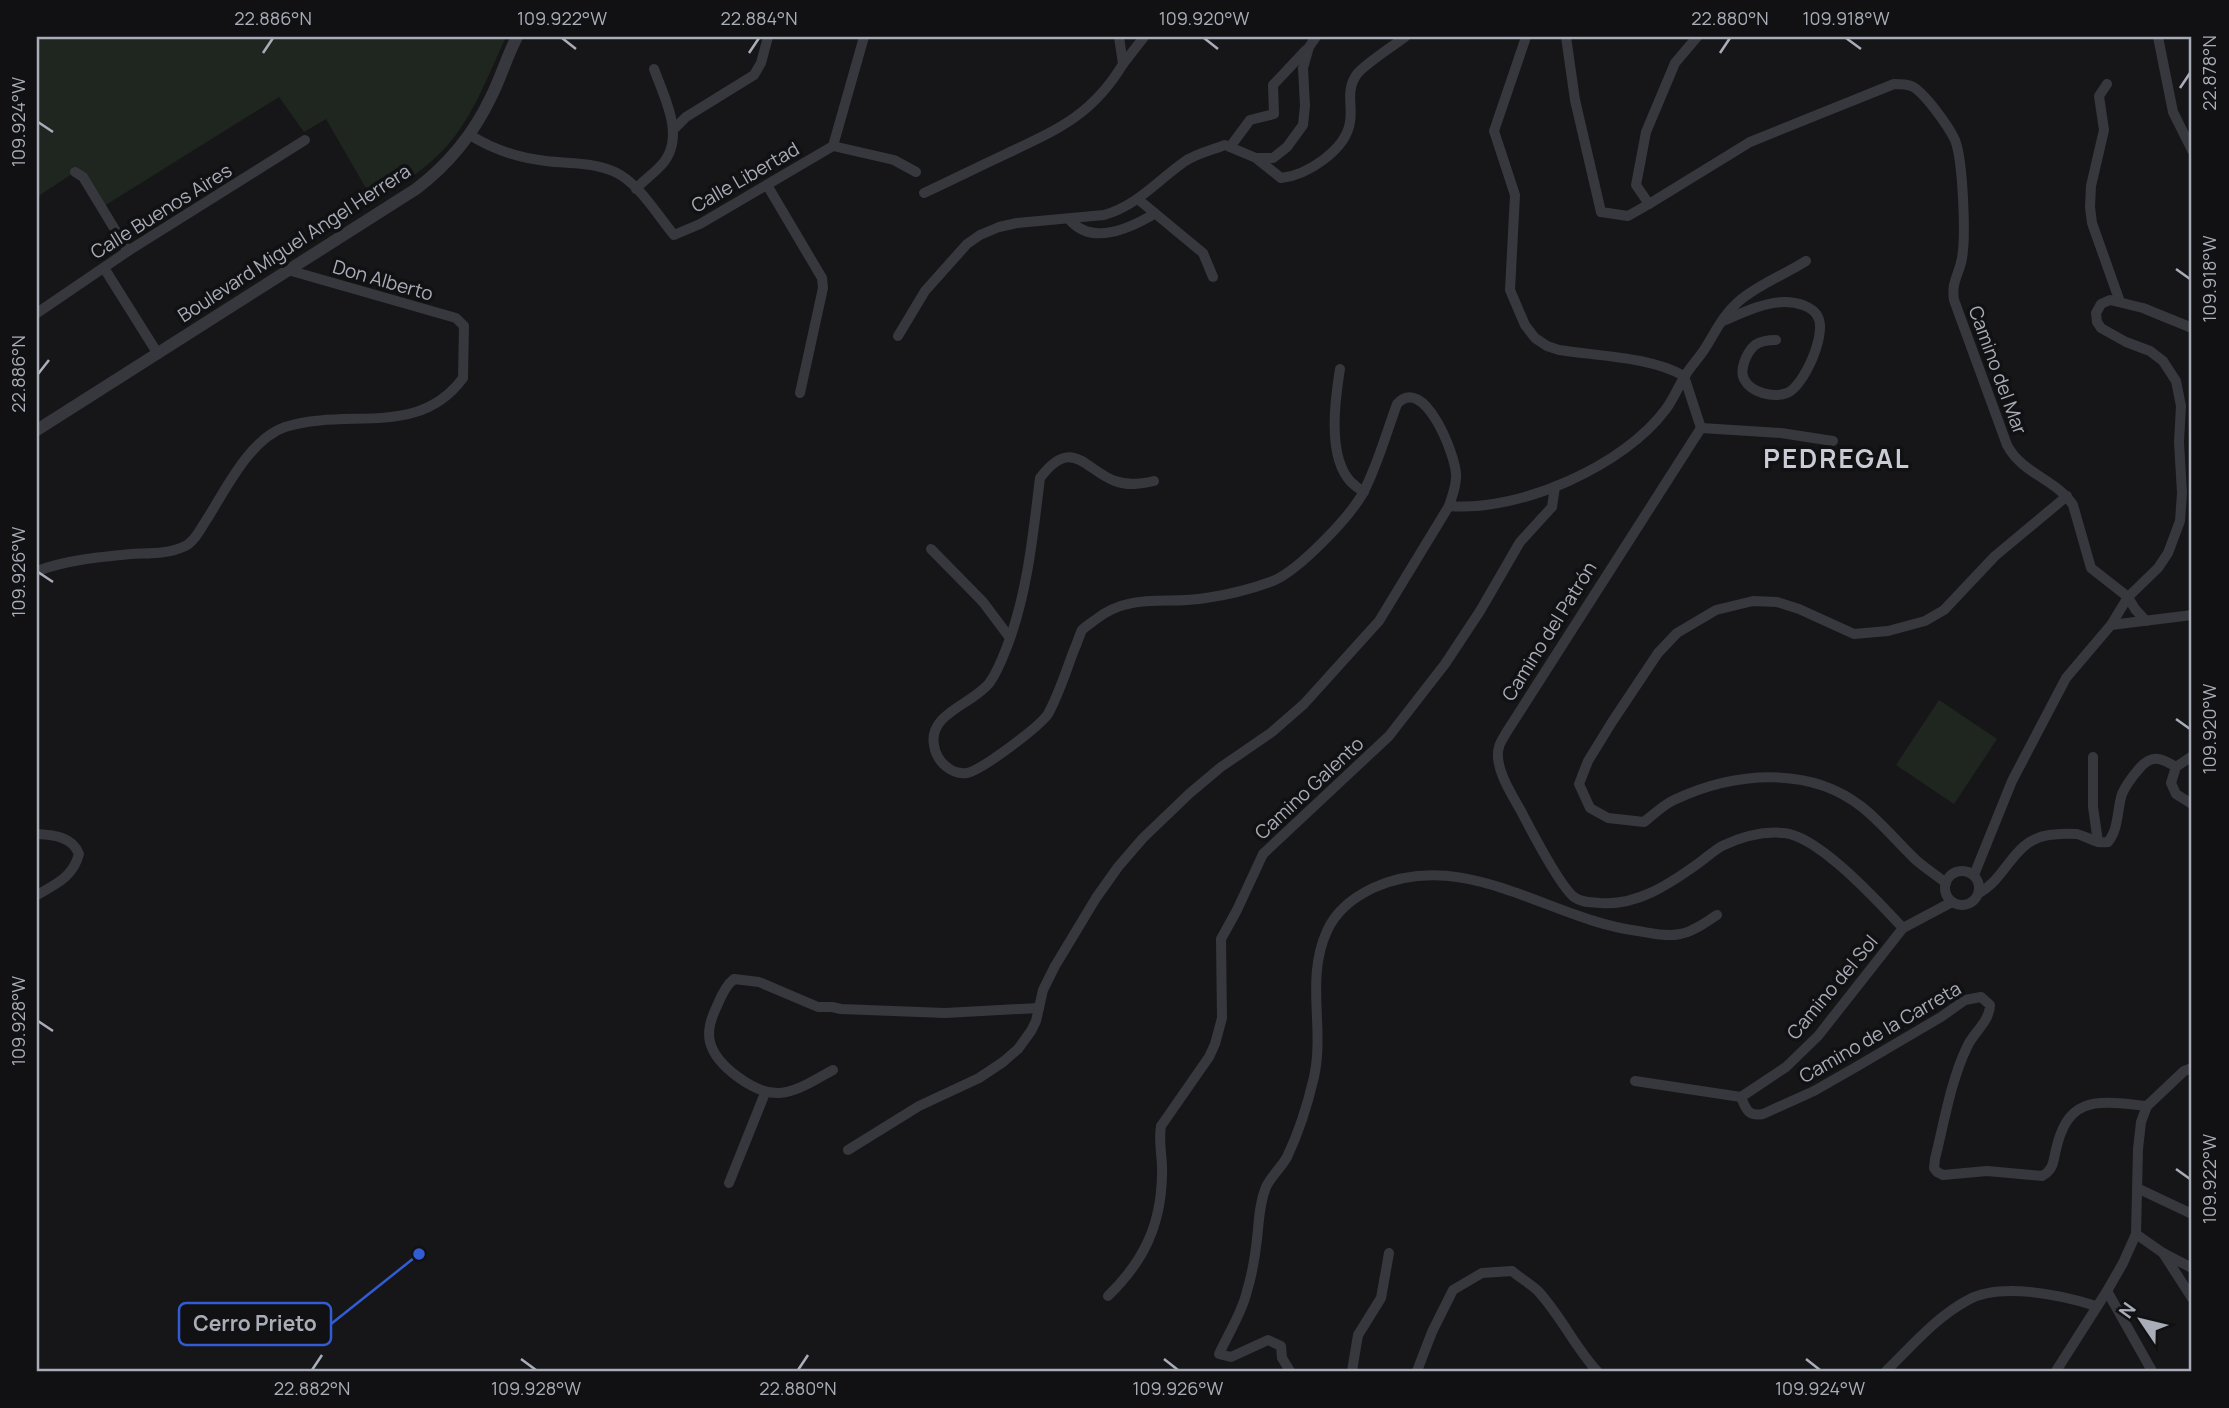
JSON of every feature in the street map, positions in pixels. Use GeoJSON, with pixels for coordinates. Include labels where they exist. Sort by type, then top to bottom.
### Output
{"type":"FeatureCollection","features":[{"type":"Feature","properties":{"kind":"street","name":"Boulevard Miguel Angel Herrera"},"geometry":{"type":"LineString","coordinates":[[37,430],[415,189],[448,161],[470,135],[492,96],[517,37]]}},
{"type":"Feature","properties":{"kind":"street"},"geometry":{"type":"LineString","coordinates":[[674,129],[686,117],[754,75],[761,64],[768,37]]}},
{"type":"Feature","properties":{"kind":"street"},"geometry":{"type":"LineString","coordinates":[[864,37],[833,146],[894,160],[916,172]]}},
{"type":"Feature","properties":{"kind":"street"},"geometry":{"type":"LineString","coordinates":[[1119,37],[1123,64]]}},
{"type":"Feature","properties":{"kind":"street"},"geometry":{"type":"LineString","coordinates":[[924,193],[1062,127],[1103,93],[1144,37]]}},
{"type":"Feature","properties":{"kind":"street"},"geometry":{"type":"LineString","coordinates":[[1230,147],[1250,120],[1275,114],[1273,85],[1316,37]]}},
{"type":"Feature","properties":{"kind":"street"},"geometry":{"type":"LineString","coordinates":[[898,336],[925,291],[967,244],[980,234],[1017,223],[1104,215],[1139,200],[1186,160],[1225,145],[1256,159],[1281,178],[1296,176],[1329,156],[1341,142],[1350,123],[1349,96],[1357,74],[1405,37]]}},
{"type":"Feature","properties":{"kind":"street"},"geometry":{"type":"LineString","coordinates":[[1525,37],[1494,131],[1515,195],[1510,290],[1525,325],[1535,338],[1559,350],[1644,362],[1685,376],[1701,428],[1781,433],[1833,441]]}},
{"type":"Feature","properties":{"kind":"street","name":"Camino del Mar"},"geometry":{"type":"LineString","coordinates":[[1566,37],[1575,100],[1601,212],[1628,216],[1749,142],[1894,84],[1913,86],[1928,101],[1955,140],[1962,186],[1964,239],[1962,260],[1952,288],[1954,300],[2007,445],[2013,457],[2024,467],[2067,496]]}},
{"type":"Feature","properties":{"kind":"street"},"geometry":{"type":"LineString","coordinates":[[1649,204],[1636,185],[1646,132],[1675,63],[1697,37]]}},
{"type":"Feature","properties":{"kind":"street"},"geometry":{"type":"LineString","coordinates":[[2158,37],[2173,112],[2192,150]]}},
{"type":"Feature","properties":{"kind":"street"},"geometry":{"type":"LineString","coordinates":[[1256,159],[1273,158],[1287,147],[1303,125],[1303,68],[1309,47]]}},
{"type":"Feature","properties":{"kind":"street"},"geometry":{"type":"LineString","coordinates":[[470,135],[515,156],[597,166],[617,173],[636,189],[663,164],[668,156],[674,129],[654,69]]}},
{"type":"Feature","properties":{"kind":"street"},"geometry":{"type":"LineString","coordinates":[[2107,84],[2099,96],[2104,130],[2091,186],[2090,207],[2092,223],[2120,302]]}},
{"type":"Feature","properties":{"kind":"street","name":"Calle Buenos Aires"},"geometry":{"type":"LineString","coordinates":[[37,313],[128,251],[305,140]]}},
{"type":"Feature","properties":{"kind":"street","name":"Calle Libertad"},"geometry":{"type":"LineString","coordinates":[[636,189],[674,235],[700,224],[833,146]]}},
{"type":"Feature","properties":{"kind":"street"},"geometry":{"type":"LineString","coordinates":[[75,172],[83,177],[128,251]]}},
{"type":"Feature","properties":{"kind":"street"},"geometry":{"type":"LineString","coordinates":[[767,185],[822,278],[823,288],[800,393]]}},
{"type":"Feature","properties":{"kind":"street"},"geometry":{"type":"LineString","coordinates":[[1139,200],[1203,253],[1213,277]]}},
{"type":"Feature","properties":{"kind":"street"},"geometry":{"type":"LineString","coordinates":[[1069,219],[1076,229],[1090,233],[1125,230],[1154,214]]}},
{"type":"Feature","properties":{"kind":"street"},"geometry":{"type":"LineString","coordinates":[[1449,506],[1467,508],[1518,500],[1555,487],[1612,458],[1640,438],[1665,410],[1720,322],[1738,302],[1806,261]]}},
{"type":"Feature","properties":{"kind":"street"},"geometry":{"type":"LineString","coordinates":[[104,268],[158,354]]}},
{"type":"Feature","properties":{"kind":"street","name":"Don Alberto"},"geometry":{"type":"LineString","coordinates":[[37,571],[83,559],[185,547],[200,530],[259,443],[284,428],[318,420],[411,415],[442,401],[463,378],[464,326],[456,318],[288,270]]}},
{"type":"Feature","properties":{"kind":"street"},"geometry":{"type":"LineString","coordinates":[[1974,875],[2012,781],[2066,678],[2111,625],[2128,597],[2158,568],[2168,553],[2180,521],[2181,406],[2176,381],[2163,361],[2150,351],[2101,328],[2096,313],[2101,304],[2110,300],[2143,308],[2192,328]]}},
{"type":"Feature","properties":{"kind":"street"},"geometry":{"type":"LineString","coordinates":[[1720,322],[1781,302],[1809,308],[1818,317],[1821,329],[1807,373],[1799,385],[1788,393],[1774,395],[1749,386],[1742,377],[1747,355],[1756,344],[1776,340]]}},
{"type":"Feature","properties":{"kind":"street"},"geometry":{"type":"LineString","coordinates":[[1340,369],[1335,404],[1335,434],[1340,463],[1350,481],[1364,492]]}},
{"type":"Feature","properties":{"kind":"street"},"geometry":{"type":"LineString","coordinates":[[848,1150],[919,1107],[979,1078],[1018,1049],[1031,1031],[1042,990],[1055,966],[1080,922],[1118,867],[1189,793],[1272,732],[1304,704],[1379,621],[1449,506],[1456,484],[1456,472],[1451,453],[1430,409],[1409,395],[1403,397],[1397,404],[1364,492],[1327,539],[1275,580],[1205,598],[1124,603],[1100,616],[1082,631],[1047,715],[1022,739],[968,773],[953,772],[942,762],[934,746],[935,728],[942,717],[961,707],[989,683],[1000,664],[1026,583],[1040,478],[1048,467],[1072,457],[1116,482],[1133,485],[1154,481]]}},
{"type":"Feature","properties":{"kind":"street","name":"Camino del Patrón"},"geometry":{"type":"LineString","coordinates":[[1584,902],[1567,890],[1536,840],[1503,777],[1498,756],[1499,747],[1545,669],[1701,428]]}},
{"type":"Feature","properties":{"kind":"street","name":"Camino Galento"},"geometry":{"type":"LineString","coordinates":[[1108,1296],[1144,1252],[1155,1227],[1162,1184],[1158,1139],[1161,1126],[1209,1058],[1215,1044],[1222,1018],[1221,939],[1257,865],[1272,845],[1389,736],[1445,664],[1520,542],[1552,507],[1555,487]]}},
{"type":"Feature","properties":{"kind":"street"},"geometry":{"type":"LineString","coordinates":[[1946,883],[1919,862],[1862,807],[1827,786],[1782,777],[1745,778],[1711,786],[1672,801],[1644,822],[1608,818],[1590,808],[1579,784],[1588,761],[1612,722],[1658,653],[1677,633],[1716,610],[1753,601],[1777,602],[1799,609],[1854,634],[1888,631],[1925,621],[1944,610],[1995,556],[2067,496],[2073,505],[2091,568],[2128,597],[2146,621]]}},
{"type":"Feature","properties":{"kind":"street"},"geometry":{"type":"LineString","coordinates":[[930,549],[984,602],[1010,638]]}},
{"type":"Feature","properties":{"kind":"street"},"geometry":{"type":"LineString","coordinates":[[2111,625],[2192,615]]}},
{"type":"Feature","properties":{"kind":"street"},"geometry":{"type":"LineString","coordinates":[[2093,757],[2093,807],[2098,842]]}},
{"type":"Feature","properties":{"kind":"street"},"geometry":{"type":"LineString","coordinates":[[2192,757],[2176,767],[2172,777],[2172,787],[2182,799],[2192,804]]}},
{"type":"Feature","properties":{"kind":"street"},"geometry":{"type":"LineString","coordinates":[[1979,894],[1978,881],[1966,871],[1950,876],[1946,883],[1947,897],[1962,906],[1968,905],[1995,882],[2012,858],[2029,841],[2045,835],[2074,834],[2098,842],[2108,842],[2114,834],[2126,786],[2145,762],[2155,758],[2176,767]]}},
{"type":"Feature","properties":{"kind":"street"},"geometry":{"type":"LineString","coordinates":[[1563,910],[1584,902],[1609,904],[1634,899],[1665,886],[1721,847],[1749,835],[1787,833],[1801,838],[1843,869],[1874,897],[1903,929]]}},
{"type":"Feature","properties":{"kind":"street"},"geometry":{"type":"LineString","coordinates":[[37,834],[59,836],[73,845],[79,854],[64,880],[37,895]]}},
{"type":"Feature","properties":{"kind":"street"},"geometry":{"type":"LineString","coordinates":[[1290,1371],[1282,1358],[1281,1346],[1268,1339],[1231,1357],[1219,1354],[1247,1294],[1264,1192],[1290,1148],[1314,1077],[1317,1048],[1315,983],[1319,956],[1333,920],[1358,896],[1376,887],[1394,881],[1433,876],[1473,880],[1528,896],[1593,922],[1626,930],[1681,934],[1717,915]]}},
{"type":"Feature","properties":{"kind":"street","name":"Camino del Sol"},"geometry":{"type":"LineString","coordinates":[[1741,1097],[1786,1067],[1818,1035],[1903,929],[1952,902]]}},
{"type":"Feature","properties":{"kind":"street"},"geometry":{"type":"LineString","coordinates":[[833,1070],[789,1091],[765,1093],[725,1067],[714,1053],[709,1040],[710,1027],[728,984],[734,979],[759,982],[818,1007],[945,1013],[1039,1008]]}},
{"type":"Feature","properties":{"kind":"street","name":"Camino de la Carreta"},"geometry":{"type":"LineString","coordinates":[[1741,1097],[1747,1112],[1754,1116],[1763,1114],[1814,1091],[1941,1017],[1965,1000],[1982,997],[1990,1005],[1990,1011],[1973,1036],[1961,1061],[1935,1159],[1934,1168],[1937,1172],[1948,1175],[1987,1171],[2042,1176],[2053,1167],[2058,1141],[2067,1120],[2077,1108],[2109,1102],[2147,1106]]}},
{"type":"Feature","properties":{"kind":"street"},"geometry":{"type":"LineString","coordinates":[[2056,1371],[2107,1292],[2136,1234],[2138,1149],[2141,1122],[2147,1106],[2185,1070],[2192,1068]]}},
{"type":"Feature","properties":{"kind":"street"},"geometry":{"type":"LineString","coordinates":[[1635,1082],[1741,1097]]}},
{"type":"Feature","properties":{"kind":"street"},"geometry":{"type":"LineString","coordinates":[[729,1183],[765,1093]]}},
{"type":"Feature","properties":{"kind":"street"},"geometry":{"type":"LineString","coordinates":[[2137,1188],[2192,1214]]}},
{"type":"Feature","properties":{"kind":"street"},"geometry":{"type":"LineString","coordinates":[[2136,1234],[2163,1253],[2192,1268]]}},
{"type":"Feature","properties":{"kind":"street"},"geometry":{"type":"LineString","coordinates":[[1352,1371],[1358,1335],[1381,1298],[1389,1253]]}},
{"type":"Feature","properties":{"kind":"street"},"geometry":{"type":"LineString","coordinates":[[2163,1253],[2192,1298]]}},
{"type":"Feature","properties":{"kind":"street"},"geometry":{"type":"LineString","coordinates":[[1416,1371],[1453,1290],[1482,1273],[1512,1271],[1537,1290],[1597,1371]]}},
{"type":"Feature","properties":{"kind":"street"},"geometry":{"type":"LineString","coordinates":[[2107,1292],[2152,1371]]}},
{"type":"Feature","properties":{"kind":"street"},"geometry":{"type":"LineString","coordinates":[[1886,1371],[1944,1315],[1970,1298],[1986,1293],[2041,1293],[2096,1306]]}},
{"type":"Feature","properties":{"kind":"shaded area"},"geometry":{"type":"Polygon","coordinates":[[[37,37],[506,37],[473,107],[457,134],[422,170],[374,202],[326,119],[304,132],[279,97],[101,208],[75,172],[37,197],[37,37]]]}},
{"type":"Feature","properties":{"kind":"shaded area"},"geometry":{"type":"Polygon","coordinates":[[[1939,700],[1997,739],[1954,804],[1896,765],[1939,700]]]}},
{"type":"Feature","properties":{"kind":"place","name":"Cerro Prieto"},"geometry":{"type":"Point","coordinates":[419,1254]}},
{"type":"Feature","properties":{"kind":"district","name":"PEDREGAL"},"geometry":{"type":"Point","coordinates":[1837,459]}}]}
